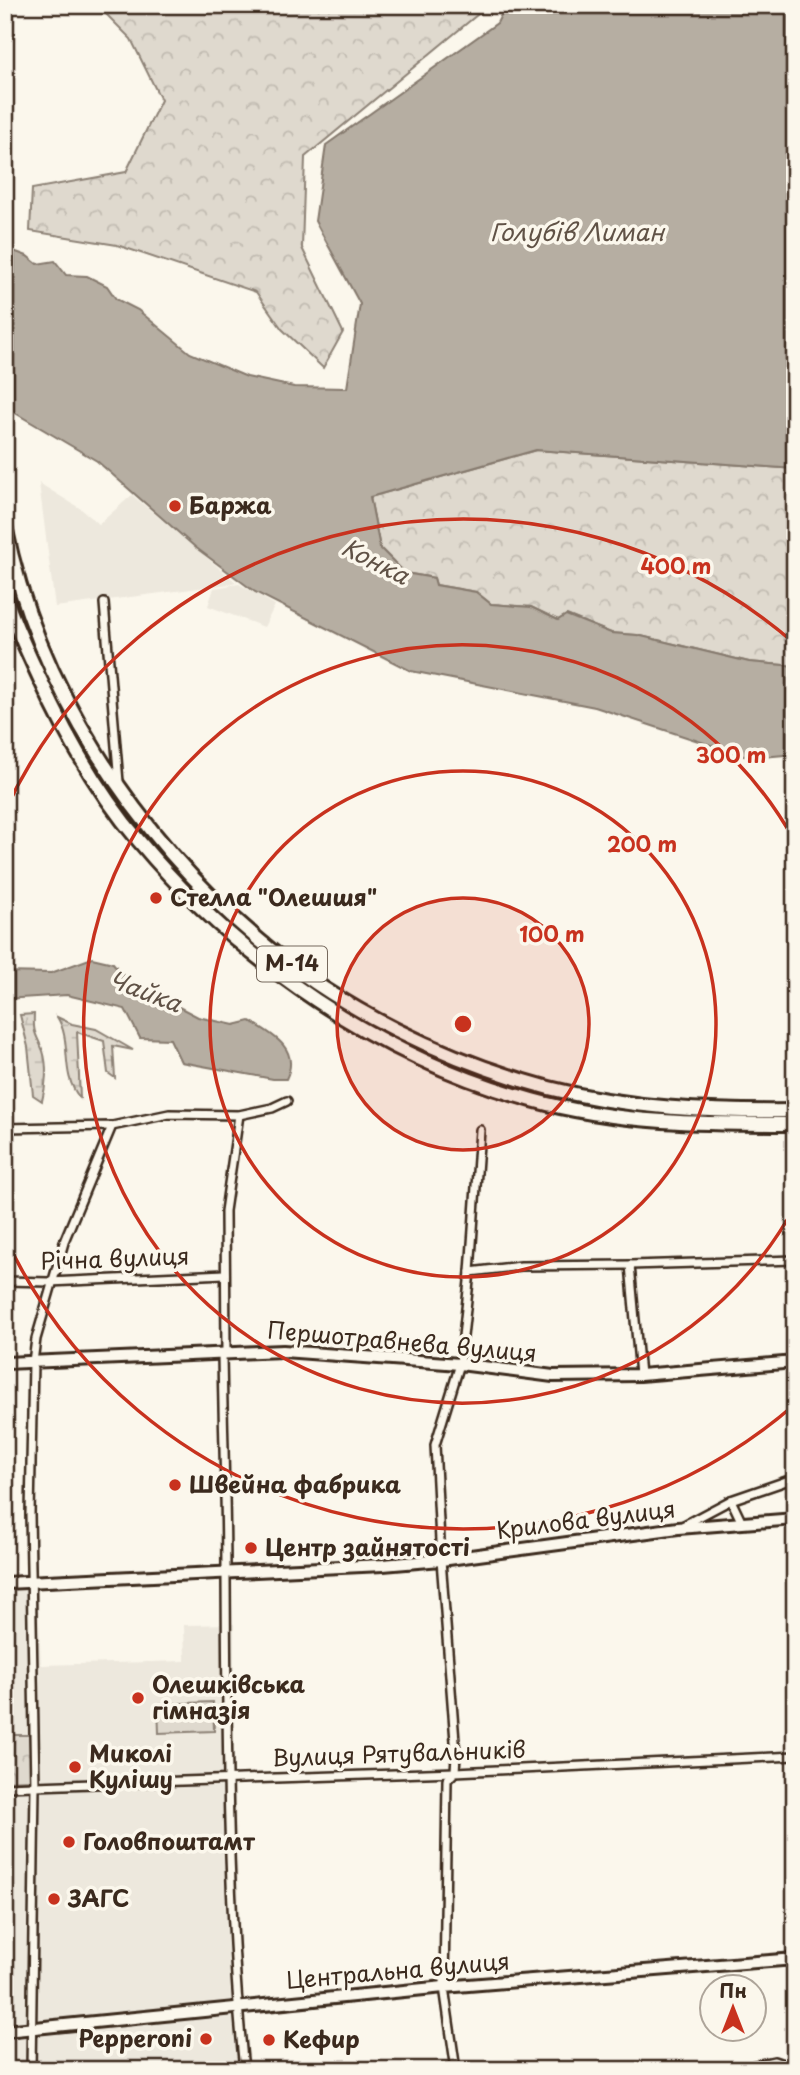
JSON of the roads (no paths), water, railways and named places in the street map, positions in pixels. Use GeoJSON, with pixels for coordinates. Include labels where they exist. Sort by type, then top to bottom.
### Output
{"type":"FeatureCollection","features":[{"type":"Feature","properties":{"kind":"highway","name":"М-14"},"geometry":{"type":"LineString","coordinates":[[5,526],[24,598],[47,661],[76,715],[120,786],[155,835],[211,897],[261,941],[368,1015],[429,1045],[548,1087],[607,1100],[663,1108],[795,1111]]}},
{"type":"Feature","properties":{"kind":"highway","name":"М-14"},"geometry":{"type":"LineString","coordinates":[[5,596],[19,634],[53,707],[73,745],[114,810],[138,841],[194,902],[245,948],[305,993],[373,1035],[438,1068],[532,1100],[639,1120],[695,1125],[795,1124]]}},
{"type":"Feature","properties":{"kind":"street"},"geometry":{"type":"LineString","coordinates":[[103,603],[120,786]]}},
{"type":"Feature","properties":{"kind":"street"},"geometry":{"type":"LineString","coordinates":[[5,1128],[112,1126],[169,1114],[239,1115],[272,1108],[287,1101]]}},
{"type":"Feature","properties":{"kind":"street"},"geometry":{"type":"LineString","coordinates":[[239,1115],[225,1211],[224,1353],[227,1779],[237,2008],[244,2070]]}},
{"type":"Feature","properties":{"kind":"street"},"geometry":{"type":"LineString","coordinates":[[31,2070],[36,1786],[30,1514],[33,1362],[36,1339],[65,1239],[112,1126]]}},
{"type":"Feature","properties":{"kind":"street"},"geometry":{"type":"LineString","coordinates":[[456,2070],[444,1987],[447,1780],[455,1772],[435,1444],[460,1364],[470,1272],[480,1130]]}},
{"type":"Feature","properties":{"kind":"street"},"geometry":{"type":"LineString","coordinates":[[470,1272],[521,1266],[795,1260]]}},
{"type":"Feature","properties":{"kind":"street"},"geometry":{"type":"LineString","coordinates":[[630,1265],[640,1375]]}},
{"type":"Feature","properties":{"kind":"street","name":"Річна вулиця"},"geometry":{"type":"LineString","coordinates":[[5,1280],[52,1282],[225,1274]]}},
{"type":"Feature","properties":{"kind":"street","name":"Першотравнева вулиця"},"geometry":{"type":"LineString","coordinates":[[5,1363],[283,1351],[460,1364],[553,1376],[640,1375],[795,1362]]}},
{"type":"Feature","properties":{"kind":"street"},"geometry":{"type":"LineString","coordinates":[[678,1528],[731,1500],[795,1478]]}},
{"type":"Feature","properties":{"kind":"street"},"geometry":{"type":"LineString","coordinates":[[731,1500],[742,1523]]}},
{"type":"Feature","properties":{"kind":"street","name":"Крилова вулиця"},"geometry":{"type":"LineString","coordinates":[[5,1583],[383,1565],[441,1560],[678,1528],[795,1519]]}},
{"type":"Feature","properties":{"kind":"street","name":"Вулиця Рятувальників"},"geometry":{"type":"LineString","coordinates":[[5,1787],[455,1772],[795,1756]]}},
{"type":"Feature","properties":{"kind":"street","name":"Центральна вулиця"},"geometry":{"type":"LineString","coordinates":[[5,2031],[444,1987],[795,1959]]}},
{"type":"Feature","properties":{"kind":"street"},"geometry":{"type":"LineString","coordinates":[[733,2070],[774,2061],[795,2068]]}},
{"type":"Feature","properties":{"kind":"water","name":"Голубів Лиман"},"geometry":{"type":"Polygon","coordinates":[[[506,5],[795,5],[795,469],[536,450],[370,497],[380,548],[405,573],[434,578],[436,585],[476,592],[491,604],[531,607],[558,620],[566,615],[611,633],[637,635],[749,662],[795,666],[795,754],[750,758],[595,707],[411,671],[255,592],[195,547],[97,461],[5,407],[5,245],[37,264],[55,261],[66,275],[87,276],[107,286],[116,299],[138,310],[190,353],[247,377],[294,387],[347,388],[360,304],[315,221],[326,145],[497,23],[506,5]]]}},
{"type":"Feature","properties":{"kind":"water","name":"Чайка"},"geometry":{"type":"Polygon","coordinates":[[[92,958],[113,963],[127,980],[198,1017],[234,1025],[250,1021],[275,1037],[287,1051],[290,1068],[286,1079],[181,1062],[170,1039],[140,1038],[125,1009],[67,995],[5,999],[5,972],[51,973],[92,958]]]}},
{"type":"Feature","properties":{"kind":"place","name":"Баржа"},"geometry":{"type":"Point","coordinates":[175,506]}},
{"type":"Feature","properties":{"kind":"place","name":"Стелла \"Олешшя\""},"geometry":{"type":"Point","coordinates":[156,898]}},
{"type":"Feature","properties":{"kind":"place","name":"Швейна фабрика"},"geometry":{"type":"Point","coordinates":[175,1485]}},
{"type":"Feature","properties":{"kind":"place","name":"Центр зайнятості"},"geometry":{"type":"Point","coordinates":[251,1548]}},
{"type":"Feature","properties":{"kind":"place","name":"Олешківська гімназія"},"geometry":{"type":"Point","coordinates":[138,1698]}},
{"type":"Feature","properties":{"kind":"place","name":"Миколі Кулішу"},"geometry":{"type":"Point","coordinates":[75,1767]}},
{"type":"Feature","properties":{"kind":"place","name":"Головпоштамт"},"geometry":{"type":"Point","coordinates":[69,1842]}},
{"type":"Feature","properties":{"kind":"place","name":"ЗАГС"},"geometry":{"type":"Point","coordinates":[54,1899]}},
{"type":"Feature","properties":{"kind":"place","name":"Pepperoni"},"geometry":{"type":"Point","coordinates":[206,2039]}},
{"type":"Feature","properties":{"kind":"place","name":"Кефир"},"geometry":{"type":"Point","coordinates":[269,2040]}},
{"type":"Feature","properties":{"kind":"water label","name":"Конка"},"geometry":{"type":"Point","coordinates":[375,562]}}]}
